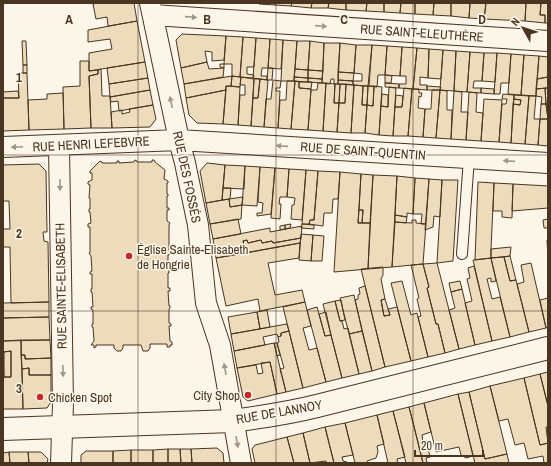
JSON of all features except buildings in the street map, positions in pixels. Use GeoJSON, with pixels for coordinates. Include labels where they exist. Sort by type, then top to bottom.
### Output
{"type":"FeatureCollection","features":[{"type":"Feature","properties":{"kind":"main road","name":"RUE DE LANNOY"},"geometry":{"type":"LineString","coordinates":[[3,430],[234,421],[287,413],[548,348]]}},
{"type":"Feature","properties":{"kind":"street","name":"RUE SAINT-ELEUTHÈRE"},"geometry":{"type":"LineString","coordinates":[[152,9],[548,41]]}},
{"type":"Feature","properties":{"kind":"street","name":"RUE DES FOSSÉS"},"geometry":{"type":"LineString","coordinates":[[152,9],[198,225],[206,303],[220,345],[241,463]]}},
{"type":"Feature","properties":{"kind":"street","name":"RUE HENRI LEFEBVRE"},"geometry":{"type":"LineString","coordinates":[[3,147],[59,146],[179,140]]}},
{"type":"Feature","properties":{"kind":"street","name":"RUE DE SAINT-QUENTIN"},"geometry":{"type":"LineString","coordinates":[[179,140],[548,163]]}},
{"type":"Feature","properties":{"kind":"street","name":"RUE SAINTE-ELISABETH"},"geometry":{"type":"LineString","coordinates":[[59,146],[62,463]]}},
{"type":"Feature","properties":{"kind":"lane"},"geometry":{"type":"LineString","coordinates":[[462,254],[469,158]]}},
{"type":"Feature","properties":{"kind":"place","name":"Église Sainte-Elisabeth de Hongrie"},"geometry":{"type":"Point","coordinates":[129,256]}},
{"type":"Feature","properties":{"kind":"place","name":"City Shop"},"geometry":{"type":"Point","coordinates":[248,395]}},
{"type":"Feature","properties":{"kind":"place","name":"Chicken Spot"},"geometry":{"type":"Point","coordinates":[40,397]}}]}
